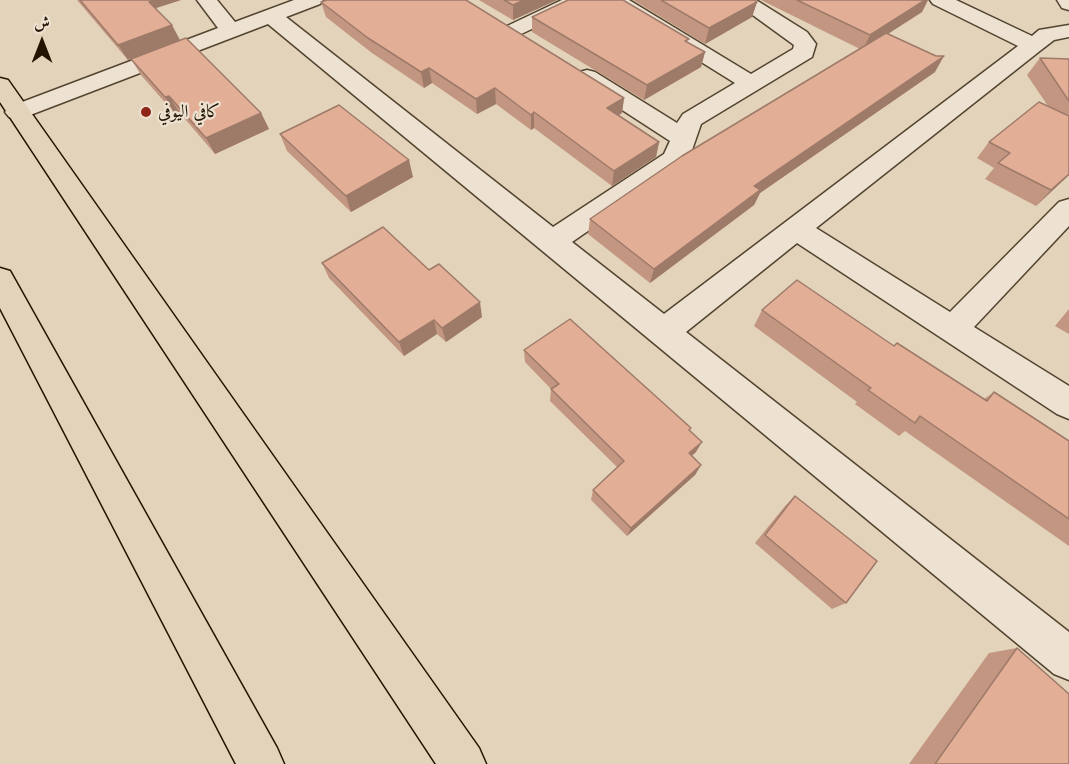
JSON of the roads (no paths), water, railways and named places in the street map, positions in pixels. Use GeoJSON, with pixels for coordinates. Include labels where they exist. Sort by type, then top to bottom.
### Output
{"type":"FeatureCollection","features":[{"type":"Feature","properties":{"kind":"main road"},"geometry":{"type":"LineString","coordinates":[[9,99],[463,764]]}},
{"type":"Feature","properties":{"kind":"main road"},"geometry":{"type":"LineString","coordinates":[[0,279],[261,764]]}},
{"type":"Feature","properties":{"kind":"street"},"geometry":{"type":"LineString","coordinates":[[207,0],[231,31]]}},
{"type":"Feature","properties":{"kind":"street"},"geometry":{"type":"LineString","coordinates":[[9,99],[231,31],[314,0]]}},
{"type":"Feature","properties":{"kind":"street"},"geometry":{"type":"LineString","coordinates":[[512,31],[578,0]]}},
{"type":"Feature","properties":{"kind":"street"},"geometry":{"type":"LineString","coordinates":[[615,0],[752,84]]}},
{"type":"Feature","properties":{"kind":"street"},"geometry":{"type":"LineString","coordinates":[[551,242],[673,160],[682,148],[682,136],[692,119],[804,52],[805,44],[799,37],[742,0]]}},
{"type":"Feature","properties":{"kind":"street"},"geometry":{"type":"LineString","coordinates":[[940,0],[1033,45]]}},
{"type":"Feature","properties":{"kind":"street"},"geometry":{"type":"LineString","coordinates":[[271,16],[1069,659]]}},
{"type":"Feature","properties":{"kind":"street"},"geometry":{"type":"LineString","coordinates":[[492,18],[532,43]]}},
{"type":"Feature","properties":{"kind":"street"},"geometry":{"type":"LineString","coordinates":[[663,332],[1047,34],[1069,31]]}},
{"type":"Feature","properties":{"kind":"street"},"geometry":{"type":"LineString","coordinates":[[572,68],[682,136]]}},
{"type":"Feature","properties":{"kind":"street"},"geometry":{"type":"LineString","coordinates":[[951,330],[1069,209]]}},
{"type":"Feature","properties":{"kind":"street"},"geometry":{"type":"LineString","coordinates":[[796,229],[1069,404]]}},
{"type":"Feature","properties":{"kind":"place","name":"كافي اليوفي"},"geometry":{"type":"Point","coordinates":[146,112]}}]}
